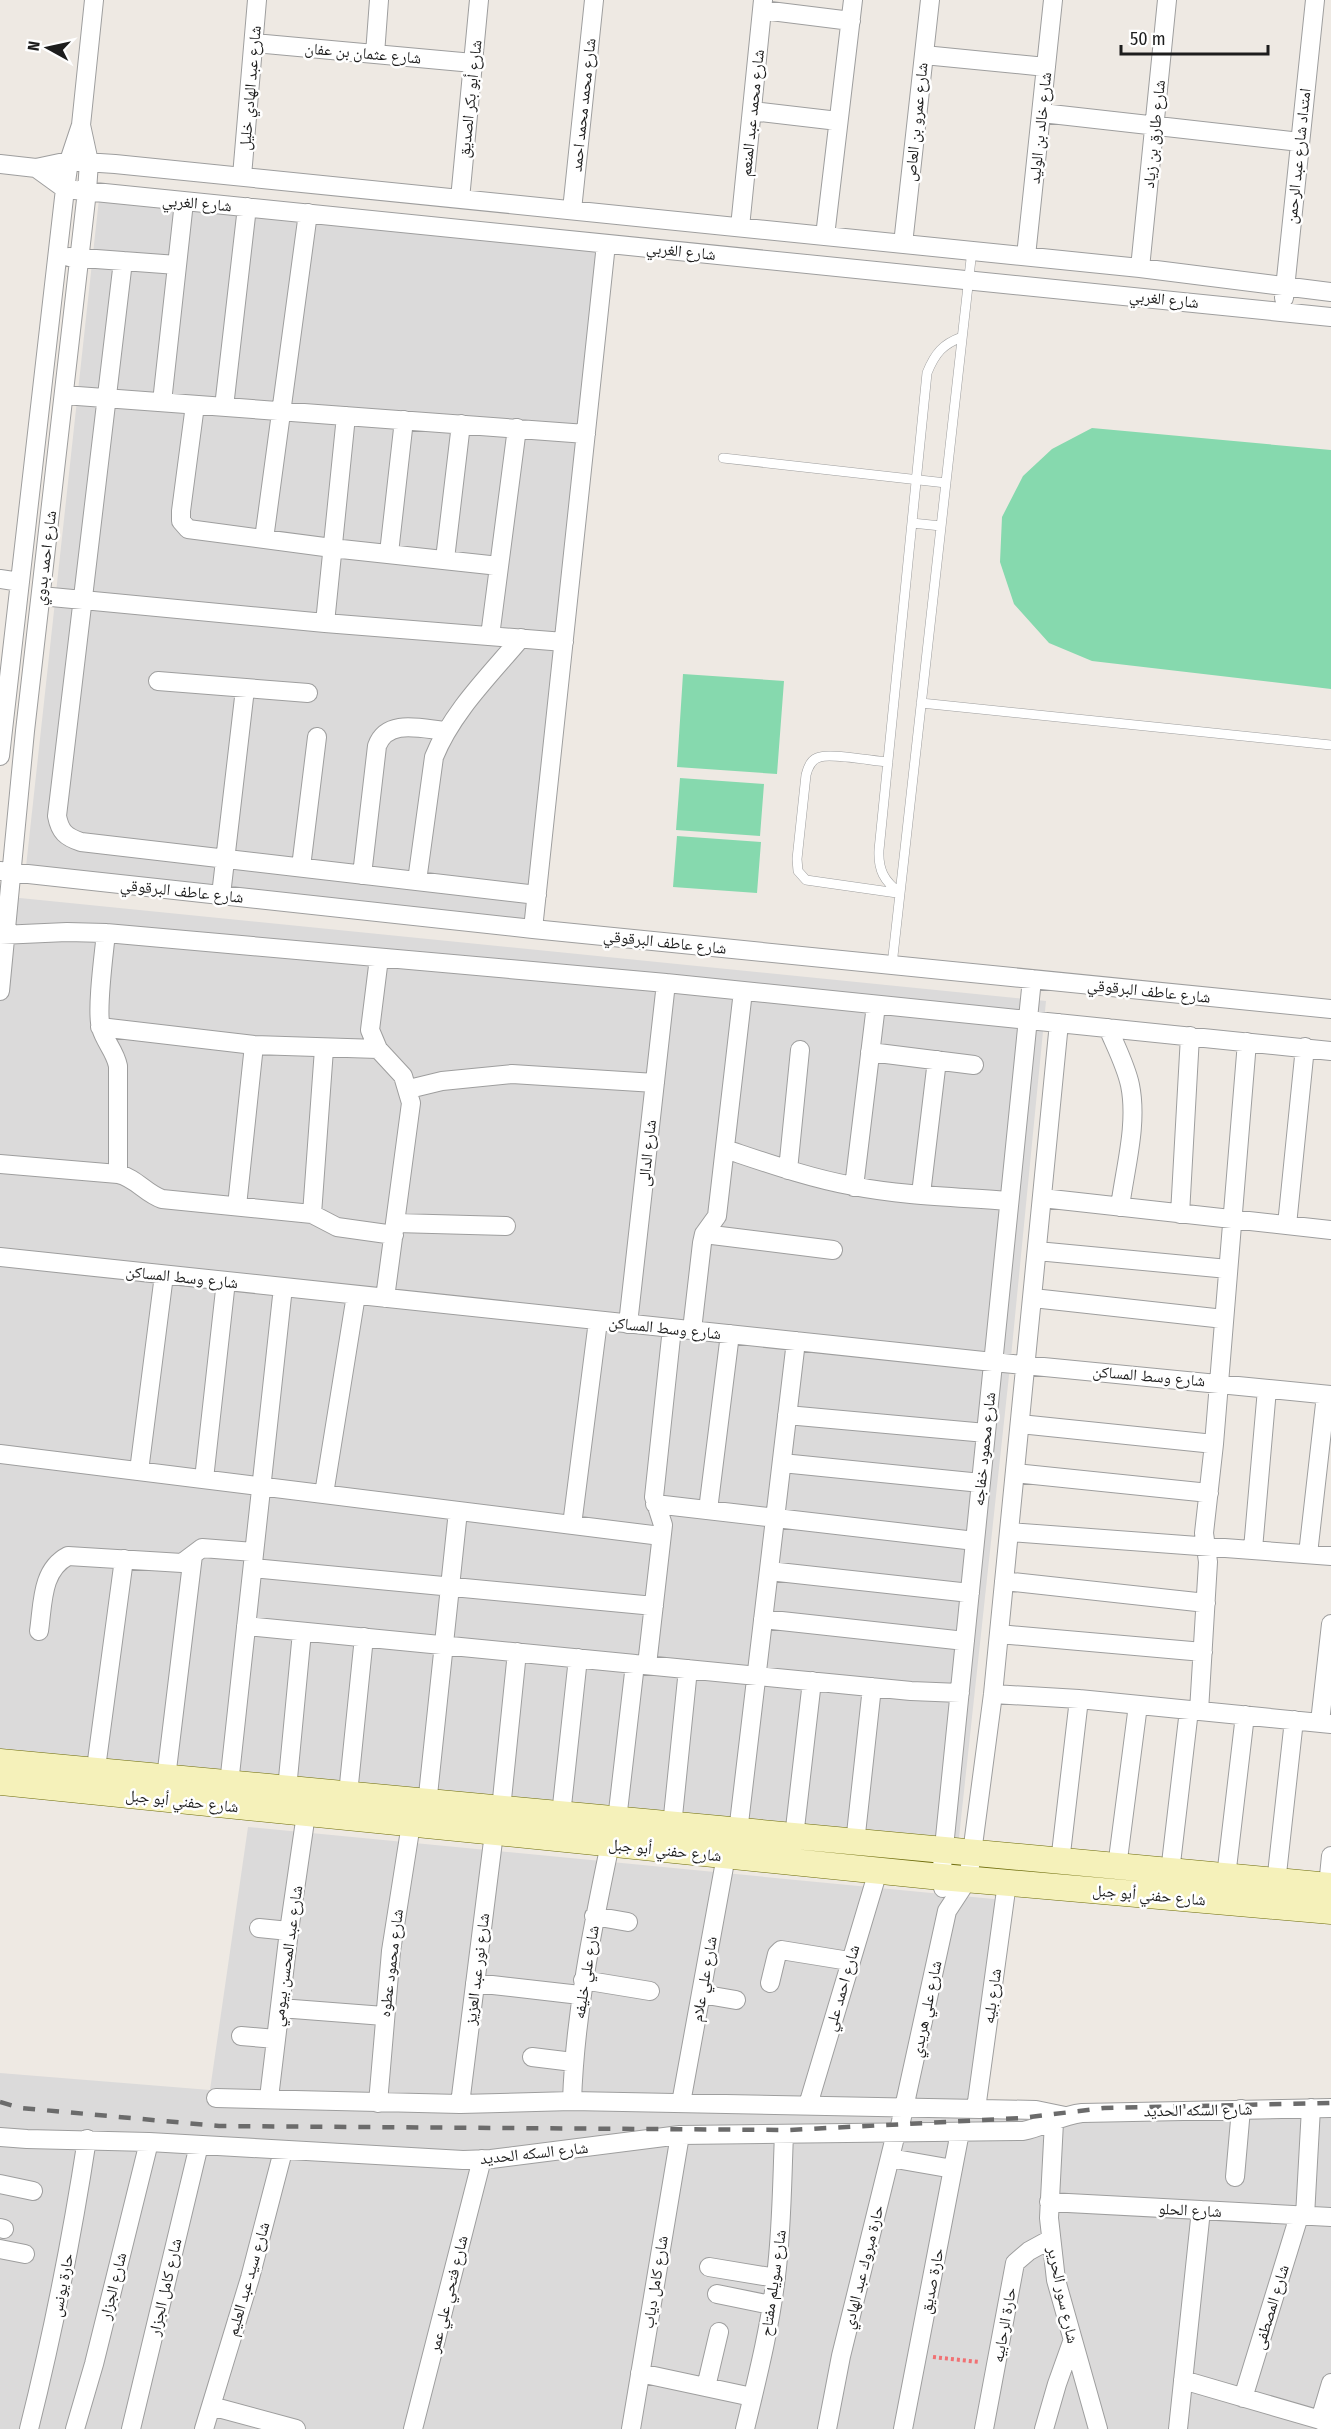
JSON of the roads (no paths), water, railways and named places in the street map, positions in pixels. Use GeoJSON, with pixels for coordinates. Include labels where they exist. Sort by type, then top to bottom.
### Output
{"type":"FeatureCollection","features":[{"type":"Feature","properties":{"kind":"street","name":"شارع احمد بدوي"},"geometry":{"type":"LineString","coordinates":[[0,756],[3,700],[20,582],[65,189],[69,161],[81,125],[94,0]]}},
{"type":"Feature","properties":{"kind":"street","name":"شارع عبد الهادي خليل"},"geometry":{"type":"LineString","coordinates":[[242,176],[257,0]]}},
{"type":"Feature","properties":{"kind":"street"},"geometry":{"type":"LineString","coordinates":[[375,54],[379,0]]}},
{"type":"Feature","properties":{"kind":"street","name":"شارع أبو بكر الصديق"},"geometry":{"type":"LineString","coordinates":[[460,199],[479,0]]}},
{"type":"Feature","properties":{"kind":"street","name":"شارع محمد محمد احمد"},"geometry":{"type":"LineString","coordinates":[[572,210],[594,0]]}},
{"type":"Feature","properties":{"kind":"street"},"geometry":{"type":"LineString","coordinates":[[825,236],[853,0]]}},
{"type":"Feature","properties":{"kind":"street","name":"شارع عمرو بن العاص"},"geometry":{"type":"LineString","coordinates":[[903,244],[930,0]]}},
{"type":"Feature","properties":{"kind":"street","name":"شارع خالد بن الوليد"},"geometry":{"type":"LineString","coordinates":[[1026,256],[1053,0]]}},
{"type":"Feature","properties":{"kind":"street","name":"شارع طارق بن زياد"},"geometry":{"type":"LineString","coordinates":[[1140,268],[1167,0]]}},
{"type":"Feature","properties":{"kind":"street","name":"امتداد شارع عبد الرحمن"},"geometry":{"type":"LineString","coordinates":[[1282,312],[1315,0]]}},
{"type":"Feature","properties":{"kind":"street"},"geometry":{"type":"LineString","coordinates":[[763,5],[851,21]]}},
{"type":"Feature","properties":{"kind":"street","name":"شارع محمد عبد المنعم"},"geometry":{"type":"LineString","coordinates":[[740,227],[763,5]]}},
{"type":"Feature","properties":{"kind":"street","name":"شارع عثمان بن عفان"},"geometry":{"type":"LineString","coordinates":[[254,43],[473,63]]}},
{"type":"Feature","properties":{"kind":"street"},"geometry":{"type":"LineString","coordinates":[[924,54],[1046,67]]}},
{"type":"Feature","properties":{"kind":"street"},"geometry":{"type":"LineString","coordinates":[[752,111],[838,122]]}},
{"type":"Feature","properties":{"kind":"street"},"geometry":{"type":"LineString","coordinates":[[1042,112],[1300,142]]}},
{"type":"Feature","properties":{"kind":"street","name":"شارع احمد بدوي"},"geometry":{"type":"LineString","coordinates":[[0,991],[5,872],[41,596],[87,191],[89,162],[81,125]]}},
{"type":"Feature","properties":{"kind":"street","name":"شارع الغربي"},"geometry":{"type":"LineString","coordinates":[[0,164],[36,168],[69,161],[242,176],[972,250],[1331,292]]}},
{"type":"Feature","properties":{"kind":"street","name":"شارع الغربي"},"geometry":{"type":"LineString","coordinates":[[36,168],[65,189],[1331,317]]}},
{"type":"Feature","properties":{"kind":"street"},"geometry":{"type":"LineString","coordinates":[[162,402],[184,202]]}},
{"type":"Feature","properties":{"kind":"street"},"geometry":{"type":"LineString","coordinates":[[224,407],[247,207]]}},
{"type":"Feature","properties":{"kind":"street"},"geometry":{"type":"LineString","coordinates":[[264,539],[308,213]]}},
{"type":"Feature","properties":{"kind":"street"},"geometry":{"type":"LineString","coordinates":[[533,928],[606,244]]}},
{"type":"Feature","properties":{"kind":"street"},"geometry":{"type":"LineString","coordinates":[[58,256],[177,266]]}},
{"type":"Feature","properties":{"kind":"street"},"geometry":{"type":"LineString","coordinates":[[123,261],[57,816],[60,829],[69,838],[81,842],[537,895]]}},
{"type":"Feature","properties":{"kind":"street"},"geometry":{"type":"LineString","coordinates":[[64,395],[586,434]]}},
{"type":"Feature","properties":{"kind":"street"},"geometry":{"type":"LineString","coordinates":[[195,405],[181,521],[188,529],[332,548],[499,566]]}},
{"type":"Feature","properties":{"kind":"street"},"geometry":{"type":"LineString","coordinates":[[325,623],[346,416]]}},
{"type":"Feature","properties":{"kind":"street"},"geometry":{"type":"LineString","coordinates":[[389,553],[404,420]]}},
{"type":"Feature","properties":{"kind":"street"},"geometry":{"type":"LineString","coordinates":[[445,559],[461,424]]}},
{"type":"Feature","properties":{"kind":"street"},"geometry":{"type":"LineString","coordinates":[[490,636],[516,428]]}},
{"type":"Feature","properties":{"kind":"street"},"geometry":{"type":"LineString","coordinates":[[0,579],[20,582]]}},
{"type":"Feature","properties":{"kind":"street"},"geometry":{"type":"LineString","coordinates":[[41,596],[325,623],[564,642]]}},
{"type":"Feature","properties":{"kind":"street"},"geometry":{"type":"LineString","coordinates":[[417,881],[434,757],[446,731],[521,638]]}},
{"type":"Feature","properties":{"kind":"street"},"geometry":{"type":"LineString","coordinates":[[158,681],[308,693]]}},
{"type":"Feature","properties":{"kind":"street"},"geometry":{"type":"LineString","coordinates":[[221,895],[245,689]]}},
{"type":"Feature","properties":{"kind":"street"},"geometry":{"type":"LineString","coordinates":[[362,874],[377,746],[381,736],[389,729],[400,728],[446,731]]}},
{"type":"Feature","properties":{"kind":"street"},"geometry":{"type":"LineString","coordinates":[[302,867],[317,737]]}},
{"type":"Feature","properties":{"kind":"street","name":"شارع عاطف البرقوقي"},"geometry":{"type":"LineString","coordinates":[[5,872],[1331,1009]]}},
{"type":"Feature","properties":{"kind":"street"},"geometry":{"type":"LineString","coordinates":[[3,934],[106,933],[666,983],[1331,1051]]}},
{"type":"Feature","properties":{"kind":"street"},"geometry":{"type":"LineString","coordinates":[[106,933],[100,1027],[116,1055],[118,1066],[118,1174]]}},
{"type":"Feature","properties":{"kind":"street"},"geometry":{"type":"LineString","coordinates":[[379,958],[370,1030],[378,1049],[394,1064],[409,1089],[411,1117],[385,1298]]}},
{"type":"Feature","properties":{"kind":"street","name":"شارع محمود خفاجه"},"geometry":{"type":"LineString","coordinates":[[941,1877],[1032,979]]}},
{"type":"Feature","properties":{"kind":"street","name":"شارع الدالى"},"geometry":{"type":"LineString","coordinates":[[627,1324],[666,983]]}},
{"type":"Feature","properties":{"kind":"street"},"geometry":{"type":"LineString","coordinates":[[692,1330],[704,1234],[717,1216],[743,991]]}},
{"type":"Feature","properties":{"kind":"street"},"geometry":{"type":"LineString","coordinates":[[854,1186],[876,1005]]}},
{"type":"Feature","properties":{"kind":"street","name":"شارع محمود خفاجه"},"geometry":{"type":"LineString","coordinates":[[968,1879],[993,1694],[1059,1023]]}},
{"type":"Feature","properties":{"kind":"street"},"geometry":{"type":"LineString","coordinates":[[100,1027],[254,1045],[378,1049]]}},
{"type":"Feature","properties":{"kind":"street"},"geometry":{"type":"LineString","coordinates":[[1108,1028],[1124,1064],[1132,1100],[1132,1118],[1120,1207]]}},
{"type":"Feature","properties":{"kind":"street"},"geometry":{"type":"LineString","coordinates":[[1180,1214],[1190,1036]]}},
{"type":"Feature","properties":{"kind":"street"},"geometry":{"type":"LineString","coordinates":[[1170,1872],[1203,1652],[1208,1562],[1204,1533],[1214,1444],[1247,1042]]}},
{"type":"Feature","properties":{"kind":"street"},"geometry":{"type":"LineString","coordinates":[[237,1206],[254,1045]]}},
{"type":"Feature","properties":{"kind":"street"},"geometry":{"type":"LineString","coordinates":[[1287,1225],[1305,1047]]}},
{"type":"Feature","properties":{"kind":"street"},"geometry":{"type":"LineString","coordinates":[[312,1214],[324,1049]]}},
{"type":"Feature","properties":{"kind":"street"},"geometry":{"type":"LineString","coordinates":[[788,1170],[800,1050]]}},
{"type":"Feature","properties":{"kind":"street"},"geometry":{"type":"LineString","coordinates":[[870,1052],[974,1065]]}},
{"type":"Feature","properties":{"kind":"street"},"geometry":{"type":"LineString","coordinates":[[921,1194],[937,1060]]}},
{"type":"Feature","properties":{"kind":"street"},"geometry":{"type":"LineString","coordinates":[[409,1089],[454,1079],[512,1074],[654,1083]]}},
{"type":"Feature","properties":{"kind":"street"},"geometry":{"type":"LineString","coordinates":[[724,1149],[788,1170],[854,1186],[1009,1201]]}},
{"type":"Feature","properties":{"kind":"street"},"geometry":{"type":"LineString","coordinates":[[0,1164],[118,1174],[134,1179],[146,1191],[162,1199],[312,1214],[337,1227],[395,1229],[506,1226]]}},
{"type":"Feature","properties":{"kind":"street"},"geometry":{"type":"LineString","coordinates":[[1042,1198],[1331,1230]]}},
{"type":"Feature","properties":{"kind":"street"},"geometry":{"type":"LineString","coordinates":[[704,1234],[833,1251]]}},
{"type":"Feature","properties":{"kind":"street"},"geometry":{"type":"LineString","coordinates":[[1037,1251],[1228,1269]]}},
{"type":"Feature","properties":{"kind":"street","name":"شارع وسط المساكن"},"geometry":{"type":"LineString","coordinates":[[0,1257],[730,1335],[1218,1382],[1329,1395]]}},
{"type":"Feature","properties":{"kind":"street"},"geometry":{"type":"LineString","coordinates":[[139,1472],[164,1275]]}},
{"type":"Feature","properties":{"kind":"street"},"geometry":{"type":"LineString","coordinates":[[204,1479],[226,1281]]}},
{"type":"Feature","properties":{"kind":"street"},"geometry":{"type":"LineString","coordinates":[[230,1784],[283,1287]]}},
{"type":"Feature","properties":{"kind":"street"},"geometry":{"type":"LineString","coordinates":[[324,1494],[356,1295]]}},
{"type":"Feature","properties":{"kind":"street"},"geometry":{"type":"LineString","coordinates":[[1032,1298],[1224,1319]]}},
{"type":"Feature","properties":{"kind":"street"},"geometry":{"type":"LineString","coordinates":[[572,1525],[598,1320]]}},
{"type":"Feature","properties":{"kind":"street","name":"شارع علي خليفه"},"geometry":{"type":"LineString","coordinates":[[572,2101],[573,2062],[582,1987],[594,1916],[614,1832],[641,1664],[654,1606],[662,1517],[654,1497],[672,1328]]}},
{"type":"Feature","properties":{"kind":"street"},"geometry":{"type":"LineString","coordinates":[[708,1510],[730,1335]]}},
{"type":"Feature","properties":{"kind":"street"},"geometry":{"type":"LineString","coordinates":[[738,1832],[796,1341]]}},
{"type":"Feature","properties":{"kind":"street"},"geometry":{"type":"LineString","coordinates":[[1252,1549],[1267,1389]]}},
{"type":"Feature","properties":{"kind":"street"},"geometry":{"type":"LineString","coordinates":[[1308,1554],[1329,1395]]}},
{"type":"Feature","properties":{"kind":"street"},"geometry":{"type":"LineString","coordinates":[[787,1415],[986,1433]]}},
{"type":"Feature","properties":{"kind":"street"},"geometry":{"type":"LineString","coordinates":[[1020,1424],[1214,1444]]}},
{"type":"Feature","properties":{"kind":"street"},"geometry":{"type":"LineString","coordinates":[[0,1454],[661,1536]]}},
{"type":"Feature","properties":{"kind":"street"},"geometry":{"type":"LineString","coordinates":[[782,1463],[981,1483]]}},
{"type":"Feature","properties":{"kind":"street"},"geometry":{"type":"LineString","coordinates":[[1015,1473],[1209,1493]]}},
{"type":"Feature","properties":{"kind":"street"},"geometry":{"type":"LineString","coordinates":[[655,1504],[975,1541]]}},
{"type":"Feature","properties":{"kind":"street","name":"شارع محمود عطوه"},"geometry":{"type":"LineString","coordinates":[[378,2103],[391,1951],[421,1817],[444,1645],[458,1511]]}},
{"type":"Feature","properties":{"kind":"street"},"geometry":{"type":"LineString","coordinates":[[1010,1532],[1331,1556]]}},
{"type":"Feature","properties":{"kind":"street"},"geometry":{"type":"LineString","coordinates":[[39,1631],[50,1570],[58,1561],[68,1556],[182,1563],[202,1548],[210,1547],[254,1560],[450,1587],[654,1606]]}},
{"type":"Feature","properties":{"kind":"street"},"geometry":{"type":"LineString","coordinates":[[166,1778],[193,1555]]}},
{"type":"Feature","properties":{"kind":"street"},"geometry":{"type":"LineString","coordinates":[[94,1782],[124,1559]]}},
{"type":"Feature","properties":{"kind":"street"},"geometry":{"type":"LineString","coordinates":[[769,1570],[970,1593]]}},
{"type":"Feature","properties":{"kind":"street"},"geometry":{"type":"LineString","coordinates":[[1005,1581],[1206,1603]]}},
{"type":"Feature","properties":{"kind":"street"},"geometry":{"type":"LineString","coordinates":[[763,1619],[965,1641]]}},
{"type":"Feature","properties":{"kind":"street"},"geometry":{"type":"LineString","coordinates":[[993,1694],[1079,1699],[1326,1723],[1331,1624]]}},
{"type":"Feature","properties":{"kind":"street"},"geometry":{"type":"LineString","coordinates":[[246,1626],[872,1687],[960,1693]]}},
{"type":"Feature","properties":{"kind":"street"},"geometry":{"type":"LineString","coordinates":[[287,1789],[302,1632]]}},
{"type":"Feature","properties":{"kind":"street"},"geometry":{"type":"LineString","coordinates":[[999,1634],[1203,1652]]}},
{"type":"Feature","properties":{"kind":"street"},"geometry":{"type":"LineString","coordinates":[[348,1794],[364,1637]]}},
{"type":"Feature","properties":{"kind":"street","name":"شارع نور عبد العزيز"},"geometry":{"type":"LineString","coordinates":[[460,2104],[517,1652]]}},
{"type":"Feature","properties":{"kind":"street"},"geometry":{"type":"LineString","coordinates":[[561,1815],[578,1658]]}},
{"type":"Feature","properties":{"kind":"street"},"geometry":{"type":"LineString","coordinates":[[672,1826],[688,1669]]}},
{"type":"Feature","properties":{"kind":"street"},"geometry":{"type":"LineString","coordinates":[[794,1837],[812,1681]]}},
{"type":"Feature","properties":{"kind":"street"},"geometry":{"type":"LineString","coordinates":[[855,1843],[872,1687]]}},
{"type":"Feature","properties":{"kind":"street"},"geometry":{"type":"LineString","coordinates":[[1060,1862],[1079,1699]]}},
{"type":"Feature","properties":{"kind":"street"},"geometry":{"type":"LineString","coordinates":[[1117,1867],[1138,1705]]}},
{"type":"Feature","properties":{"kind":"street"},"geometry":{"type":"LineString","coordinates":[[1226,1876],[1245,1715]]}},
{"type":"Feature","properties":{"kind":"street"},"geometry":{"type":"LineString","coordinates":[[1275,1894],[1294,1720]]}},
{"type":"Feature","properties":{"kind":"street","name":"شارع حفني أبو جبل"},"geometry":{"type":"LineString","coordinates":[[0,1762],[94,1782],[306,1814],[497,1821],[614,1832],[672,1826],[1226,1876],[1331,1911]]}},
{"type":"Feature","properties":{"kind":"street","name":"شارع حفني أبو جبل"},"geometry":{"type":"LineString","coordinates":[[0,1782],[94,1782],[166,1778],[348,1794],[421,1817]]}},
{"type":"Feature","properties":{"kind":"street","name":"شارع عبد المحسن بيومي"},"geometry":{"type":"LineString","coordinates":[[269,2098],[306,1814]]}},
{"type":"Feature","properties":{"kind":"street","name":"شارع حفني أبو جبل"},"geometry":{"type":"LineString","coordinates":[[497,1821],[561,1815],[614,1832],[726,1856],[1007,1883],[1275,1894],[1329,1886]]}},
{"type":"Feature","properties":{"kind":"street","name":"شارع علي علام"},"geometry":{"type":"LineString","coordinates":[[681,2103],[726,1856]]}},
{"type":"Feature","properties":{"kind":"street"},"geometry":{"type":"LineString","coordinates":[[1329,1886],[1331,1856]]}},
{"type":"Feature","properties":{"kind":"street","name":"شارع احمد علي"},"geometry":{"type":"LineString","coordinates":[[808,2105],[878,1871]]}},
{"type":"Feature","properties":{"kind":"street","name":"شارع علي هريدي"},"geometry":{"type":"LineString","coordinates":[[941,1877],[947,1911]]}},
{"type":"Feature","properties":{"kind":"street","name":"شارع علي هريدي"},"geometry":{"type":"LineString","coordinates":[[904,2107],[947,1911],[968,1879]]}},
{"type":"Feature","properties":{"kind":"street","name":"شارع بليه"},"geometry":{"type":"LineString","coordinates":[[976,2109],[1007,1883]]}},
{"type":"Feature","properties":{"kind":"street"},"geometry":{"type":"LineString","coordinates":[[594,1916],[628,1922]]}},
{"type":"Feature","properties":{"kind":"street"},"geometry":{"type":"LineString","coordinates":[[259,1928],[289,1931]]}},
{"type":"Feature","properties":{"kind":"street"},"geometry":{"type":"LineString","coordinates":[[770,1983],[778,1951],[781,1950],[849,1962]]}},
{"type":"Feature","properties":{"kind":"street"},"geometry":{"type":"LineString","coordinates":[[475,1983],[650,1992]]}},
{"type":"Feature","properties":{"kind":"street"},"geometry":{"type":"LineString","coordinates":[[701,1994],[736,2000]]}},
{"type":"Feature","properties":{"kind":"street"},"geometry":{"type":"LineString","coordinates":[[280,2008],[384,2016]]}},
{"type":"Feature","properties":{"kind":"street"},"geometry":{"type":"LineString","coordinates":[[241,2036],[276,2039]]}},
{"type":"Feature","properties":{"kind":"street"},"geometry":{"type":"LineString","coordinates":[[532,2057],[573,2062]]}},
{"type":"Feature","properties":{"kind":"street","name":"شارع السكه الحديد"},"geometry":{"type":"LineString","coordinates":[[216,2098],[378,2103],[460,2104],[572,2101],[1036,2110],[1059,2119]]}},
{"type":"Feature","properties":{"kind":"street","name":"حارة مبروك عبد الهادي"},"geometry":{"type":"LineString","coordinates":[[827,2429],[842,2356],[904,2107]]}},
{"type":"Feature","properties":{"kind":"street","name":"شارع المصطفى"},"geometry":{"type":"LineString","coordinates":[[1243,2398],[1302,2216],[1311,2108]]}},
{"type":"Feature","properties":{"kind":"street","name":"شارع السكه الحديد"},"geometry":{"type":"LineString","coordinates":[[0,2137],[149,2142],[431,2160],[482,2159],[680,2135],[1023,2131],[1082,2113],[1331,2108]]}},
{"type":"Feature","properties":{"kind":"street"},"geometry":{"type":"LineString","coordinates":[[1235,2177],[1241,2109]]}},
{"type":"Feature","properties":{"kind":"street","name":"شارع سور الحرير"},"geometry":{"type":"LineString","coordinates":[[1059,2119],[1049,2202],[1056,2280],[1098,2429]]}},
{"type":"Feature","properties":{"kind":"street","name":"حارة صديق"},"geometry":{"type":"LineString","coordinates":[[903,2429],[960,2132]]}},
{"type":"Feature","properties":{"kind":"street","name":"شارع سويلم مفتاح"},"geometry":{"type":"LineString","coordinates":[[745,2429],[776,2278],[784,2134]]}},
{"type":"Feature","properties":{"kind":"street","name":"شارع كامل دياب"},"geometry":{"type":"LineString","coordinates":[[631,2429],[680,2135]]}},
{"type":"Feature","properties":{"kind":"street","name":"حارة يونس"},"geometry":{"type":"LineString","coordinates":[[29,2429],[53,2333],[72,2236],[87,2139]]}},
{"type":"Feature","properties":{"kind":"street","name":"شارع الجزار"},"geometry":{"type":"LineString","coordinates":[[75,2429],[94,2364],[149,2142]]}},
{"type":"Feature","properties":{"kind":"street","name":"شارع كامل الجزار"},"geometry":{"type":"LineString","coordinates":[[131,2429],[199,2145]]}},
{"type":"Feature","properties":{"kind":"street","name":"شارع سيد عبد العليم"},"geometry":{"type":"LineString","coordinates":[[204,2429],[249,2278],[282,2151]]}},
{"type":"Feature","properties":{"kind":"street"},"geometry":{"type":"LineString","coordinates":[[890,2158],[953,2169]]}},
{"type":"Feature","properties":{"kind":"street","name":"شارع فتحي علي عمر"},"geometry":{"type":"LineString","coordinates":[[413,2429],[482,2159]]}},
{"type":"Feature","properties":{"kind":"street"},"geometry":{"type":"LineString","coordinates":[[0,2184],[33,2191]]}},
{"type":"Feature","properties":{"kind":"street","name":"شارع الحلو"},"geometry":{"type":"LineString","coordinates":[[1049,2202],[1331,2217]]}},
{"type":"Feature","properties":{"kind":"street"},"geometry":{"type":"LineString","coordinates":[[1178,2429],[1201,2210]]}},
{"type":"Feature","properties":{"kind":"street","name":"حارة الرحابيه"},"geometry":{"type":"LineString","coordinates":[[984,2429],[1015,2263],[1029,2250],[1051,2239]]}},
{"type":"Feature","properties":{"kind":"street"},"geometry":{"type":"LineString","coordinates":[[0,2249],[25,2254]]}},
{"type":"Feature","properties":{"kind":"street"},"geometry":{"type":"LineString","coordinates":[[709,2267],[776,2278]]}},
{"type":"Feature","properties":{"kind":"street"},"geometry":{"type":"LineString","coordinates":[[717,2294],[771,2305]]}},
{"type":"Feature","properties":{"kind":"street"},"geometry":{"type":"LineString","coordinates":[[706,2387],[719,2332]]}},
{"type":"Feature","properties":{"kind":"street"},"geometry":{"type":"LineString","coordinates":[[1044,2429],[1072,2342]]}},
{"type":"Feature","properties":{"kind":"street"},"geometry":{"type":"LineString","coordinates":[[640,2373],[752,2397]]}},
{"type":"Feature","properties":{"kind":"street"},"geometry":{"type":"LineString","coordinates":[[1183,2380],[1326,2421],[1331,2383]]}},
{"type":"Feature","properties":{"kind":"street"},"geometry":{"type":"LineString","coordinates":[[211,2406],[296,2429]]}},
{"type":"Feature","properties":{"kind":"lane"},"geometry":{"type":"LineString","coordinates":[[892,965],[972,250]]}},
{"type":"Feature","properties":{"kind":"lane"},"geometry":{"type":"LineString","coordinates":[[900,893],[890,886],[882,875],[879,863],[927,373],[933,356],[946,343],[962,337]]}},
{"type":"Feature","properties":{"kind":"lane"},"geometry":{"type":"LineString","coordinates":[[723,458],[946,483]]}},
{"type":"Feature","properties":{"kind":"lane"},"geometry":{"type":"LineString","coordinates":[[912,523],[941,526]]}},
{"type":"Feature","properties":{"kind":"lane"},"geometry":{"type":"LineString","coordinates":[[921,703],[1331,745]]}},
{"type":"Feature","properties":{"kind":"lane"},"geometry":{"type":"LineString","coordinates":[[888,762],[832,756],[819,757],[810,764],[806,775],[797,860],[798,871],[806,880],[900,893]]}},
{"type":"Feature","properties":{"kind":"railway"},"geometry":{"type":"LineString","coordinates":[[0,2102],[21,2108],[219,2126],[790,2130],[1021,2118],[1104,2108],[1331,2103]]}}]}
